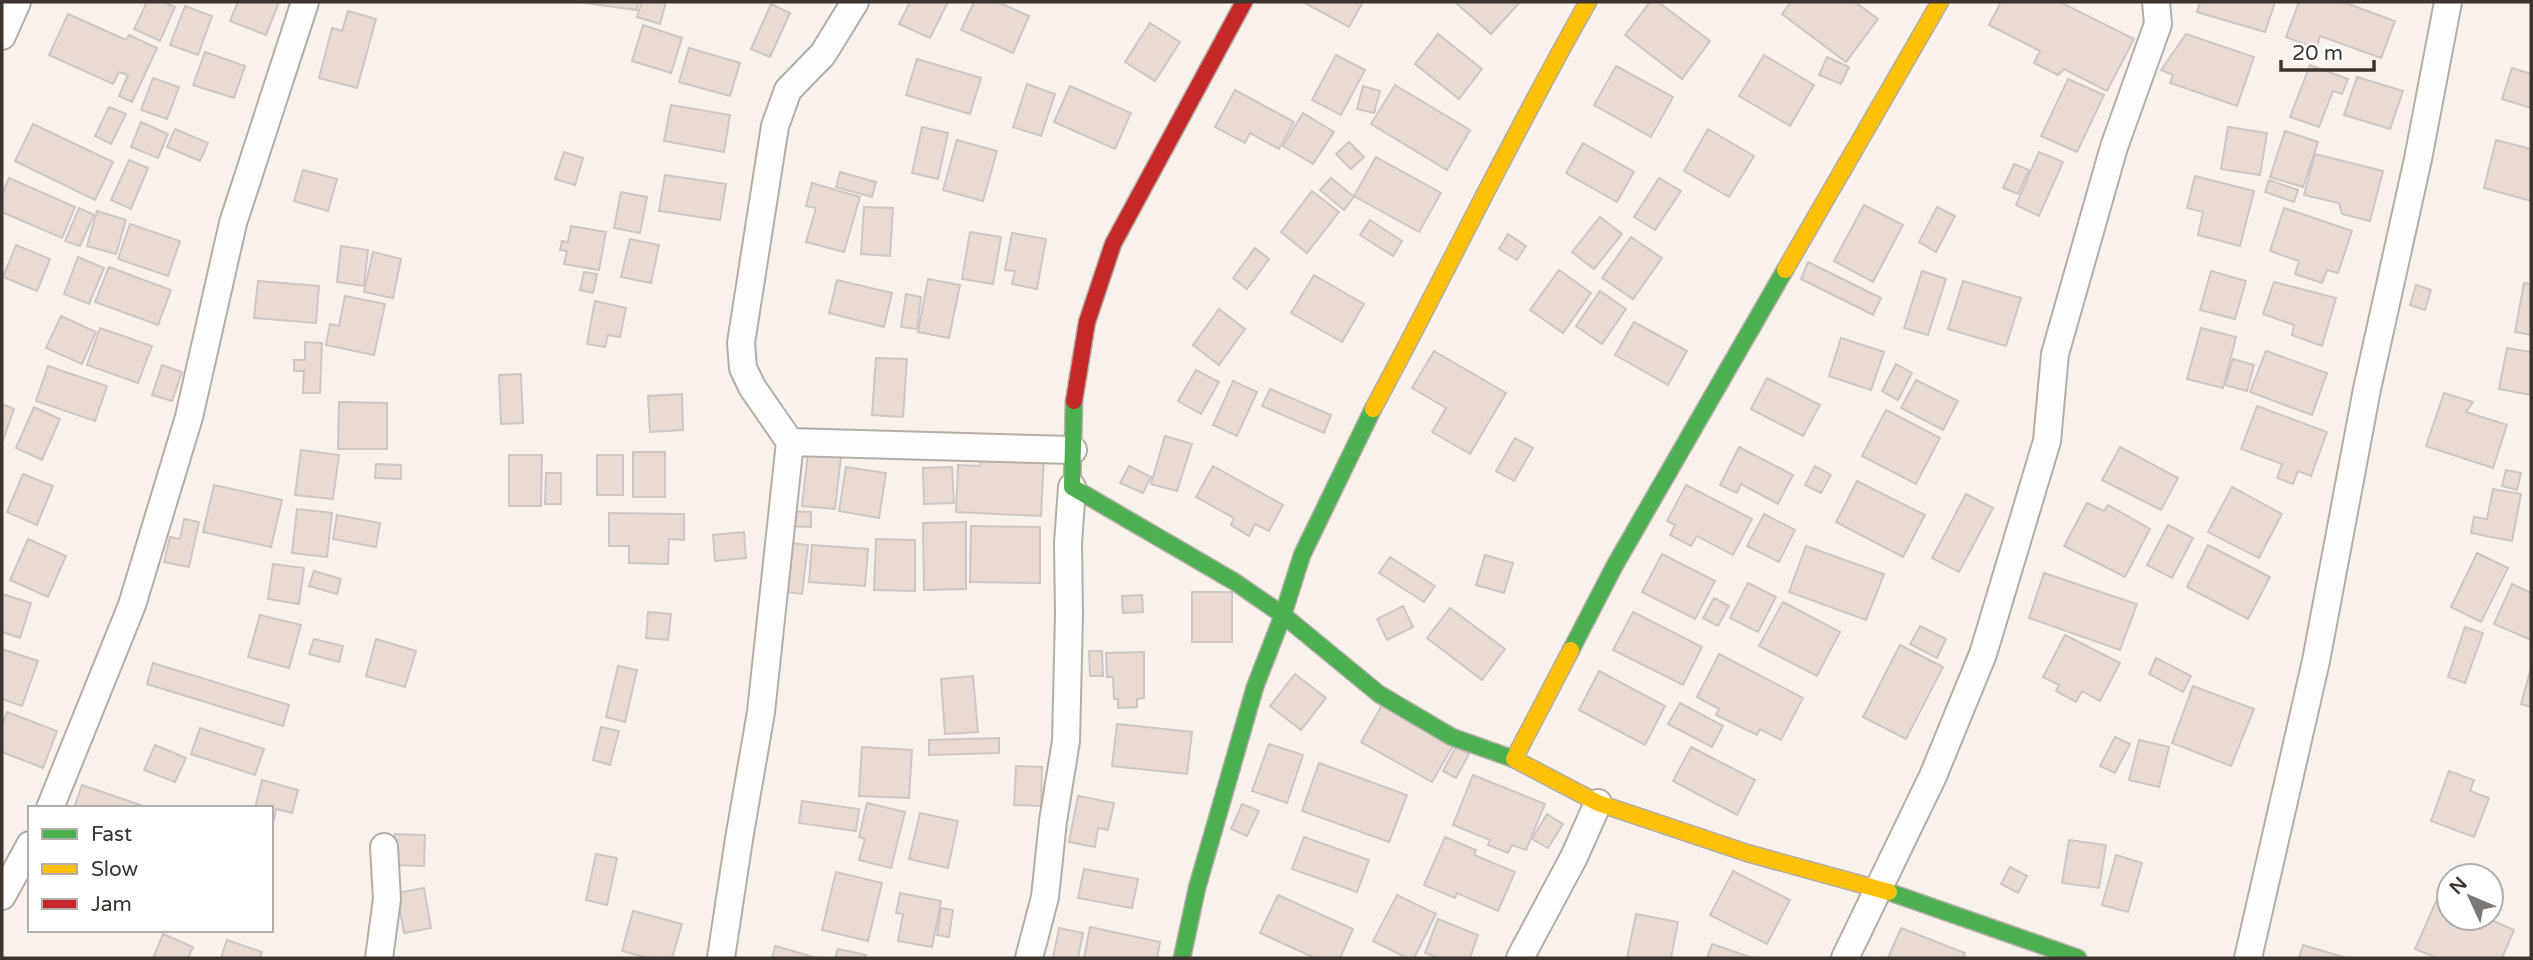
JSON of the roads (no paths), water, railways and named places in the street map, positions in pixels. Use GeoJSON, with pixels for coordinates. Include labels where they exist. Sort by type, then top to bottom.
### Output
{"type":"FeatureCollection","features":[{"type":"Feature","properties":{"kind":"street"},"geometry":{"type":"LineString","coordinates":[[2,36],[16,2]]}},
{"type":"Feature","properties":{"kind":"street"},"geometry":{"type":"LineString","coordinates":[[51,806],[132,605],[189,417],[233,223],[305,2]]}},
{"type":"Feature","properties":{"kind":"street"},"geometry":{"type":"LineString","coordinates":[[721,958],[738,839],[761,712],[790,442],[752,387],[743,368],[741,343],[775,126],[788,90],[823,54],[855,2]]}},
{"type":"Feature","properties":{"kind":"street"},"geometry":{"type":"LineString","coordinates":[[1029,958],[1045,897],[1053,821],[1066,741],[1068,543],[1074,397],[1087,322],[1113,244],[1244,2]]}},
{"type":"Feature","properties":{"kind":"street"},"geometry":{"type":"LineString","coordinates":[[1182,958],[1197,888],[1255,687],[1283,615],[1302,555],[1362,430],[1434,296],[1545,77],[1588,2]]}},
{"type":"Feature","properties":{"kind":"street"},"geometry":{"type":"LineString","coordinates":[[1514,760],[1615,565],[1940,2]]}},
{"type":"Feature","properties":{"kind":"street"},"geometry":{"type":"LineString","coordinates":[[1845,958],[1933,776],[1983,654],[2046,440],[2055,354],[2114,148],[2158,24],[2157,2]]}},
{"type":"Feature","properties":{"kind":"street"},"geometry":{"type":"LineString","coordinates":[[2248,958],[2316,661],[2367,389],[2418,159],[2448,2]]}},
{"type":"Feature","properties":{"kind":"street"},"geometry":{"type":"LineString","coordinates":[[790,442],[1073,450]]}},
{"type":"Feature","properties":{"kind":"street"},"geometry":{"type":"LineString","coordinates":[[1072,486],[1235,582],[1283,615],[1379,694],[1452,737],[1514,760],[1598,803],[1747,853],[1878,888],[2078,958]]}},
{"type":"Feature","properties":{"kind":"street"},"geometry":{"type":"LineString","coordinates":[[1520,958],[1574,857],[1598,803]]}},
{"type":"Feature","properties":{"kind":"street"},"geometry":{"type":"LineString","coordinates":[[379,958],[387,899],[384,847]]}},
{"type":"Feature","properties":{"kind":"street"},"geometry":{"type":"LineString","coordinates":[[2,896],[28,849]]}}]}
